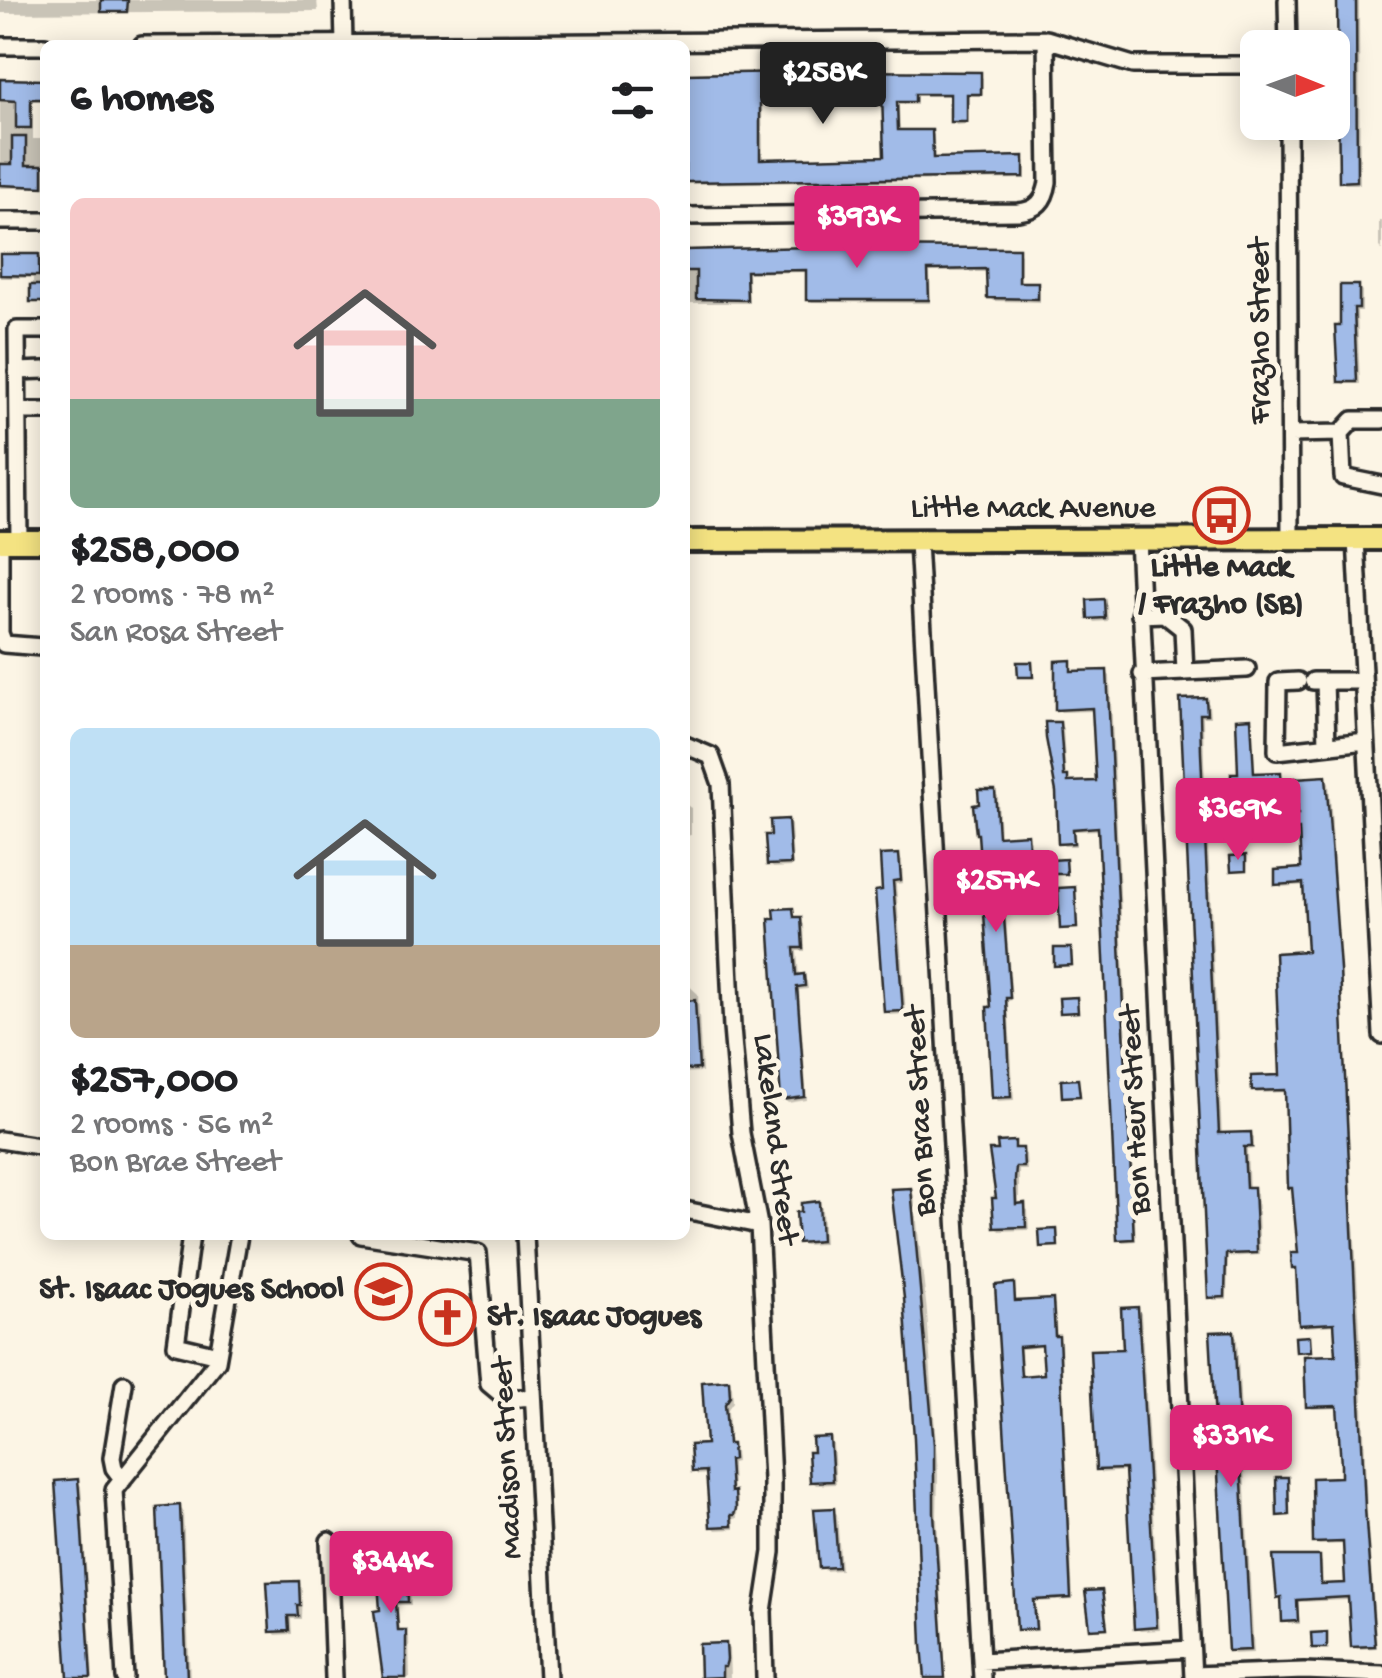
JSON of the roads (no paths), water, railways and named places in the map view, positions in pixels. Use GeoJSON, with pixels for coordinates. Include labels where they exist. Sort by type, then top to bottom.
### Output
{"type":"FeatureCollection","features":[{"type":"Feature","properties":{"kind":"main road","name":"Little Mack Avenue"},"geometry":{"type":"LineString","coordinates":[[690,541],[1382,539]]}},
{"type":"Feature","properties":{"kind":"main road"},"geometry":{"type":"LineString","coordinates":[[6,541],[40,541]]}},
{"type":"Feature","properties":{"kind":"street"},"geometry":{"type":"LineString","coordinates":[[343,0],[344,40]]}},
{"type":"Feature","properties":{"kind":"street"},"geometry":{"type":"LineString","coordinates":[[1287,0],[1288,30]]}},
{"type":"Feature","properties":{"kind":"street"},"geometry":{"type":"LineString","coordinates":[[690,42],[1046,39],[1134,66],[1240,65]]}},
{"type":"Feature","properties":{"kind":"street"},"geometry":{"type":"LineString","coordinates":[[690,216],[1018,212],[1035,208],[1043,200],[1048,182],[1046,39]]}},
{"type":"Feature","properties":{"kind":"street"},"geometry":{"type":"LineString","coordinates":[[0,46],[40,46]]}},
{"type":"Feature","properties":{"kind":"street","name":"Frazho Street"},"geometry":{"type":"LineString","coordinates":[[1288,140],[1290,540]]}},
{"type":"Feature","properties":{"kind":"street"},"geometry":{"type":"LineString","coordinates":[[0,221],[40,221]]}},
{"type":"Feature","properties":{"kind":"street"},"geometry":{"type":"LineString","coordinates":[[40,330],[17,330],[18,411],[0,632],[4,644],[40,647]]}},
{"type":"Feature","properties":{"kind":"street"},"geometry":{"type":"LineString","coordinates":[[17,371],[40,370]]}},
{"type":"Feature","properties":{"kind":"street"},"geometry":{"type":"LineString","coordinates":[[18,411],[40,411]]}},
{"type":"Feature","properties":{"kind":"street"},"geometry":{"type":"LineString","coordinates":[[1382,420],[1353,420],[1341,433],[1343,477],[1382,485]]}},
{"type":"Feature","properties":{"kind":"street"},"geometry":{"type":"LineString","coordinates":[[1290,434],[1341,433]]}},
{"type":"Feature","properties":{"kind":"street","name":"Bon Heur Street"},"geometry":{"type":"LineString","coordinates":[[1138,538],[1193,1677]]}},
{"type":"Feature","properties":{"kind":"street"},"geometry":{"type":"LineString","coordinates":[[1356,539],[1382,1035]]}},
{"type":"Feature","properties":{"kind":"street","name":"Bon Brae Street"},"geometry":{"type":"LineString","coordinates":[[918,542],[982,1678]]}},
{"type":"Feature","properties":{"kind":"street"},"geometry":{"type":"LineString","coordinates":[[1140,615],[1164,614],[1183,629],[1185,672]]}},
{"type":"Feature","properties":{"kind":"street"},"geometry":{"type":"LineString","coordinates":[[1142,674],[1247,669]]}},
{"type":"Feature","properties":{"kind":"street"},"geometry":{"type":"LineString","coordinates":[[1312,681],[1327,744]]}},
{"type":"Feature","properties":{"kind":"street"},"geometry":{"type":"LineString","coordinates":[[1362,681],[1278,682],[1277,751],[1366,741]]}},
{"type":"Feature","properties":{"kind":"street","name":"Lakeland Street"},"geometry":{"type":"LineString","coordinates":[[690,747],[710,756],[721,784],[741,1133],[759,1225],[774,1520],[763,1611],[766,1678]]}},
{"type":"Feature","properties":{"kind":"street"},"geometry":{"type":"LineString","coordinates":[[0,1140],[40,1146]]}},
{"type":"Feature","properties":{"kind":"street"},"geometry":{"type":"LineString","coordinates":[[690,1211],[759,1225]]}},
{"type":"Feature","properties":{"kind":"street"},"geometry":{"type":"LineString","coordinates":[[191,1240],[176,1345],[218,1355]]}},
{"type":"Feature","properties":{"kind":"street"},"geometry":{"type":"LineString","coordinates":[[119,1485],[217,1362],[238,1240]]}},
{"type":"Feature","properties":{"kind":"street"},"geometry":{"type":"LineString","coordinates":[[393,1240],[478,1253]]}},
{"type":"Feature","properties":{"kind":"street"},"geometry":{"type":"LineString","coordinates":[[480,1240],[489,1384],[507,1398],[533,1397]]}},
{"type":"Feature","properties":{"kind":"street","name":"Madison Street"},"geometry":{"type":"LineString","coordinates":[[525,1240],[548,1678]]}},
{"type":"Feature","properties":{"kind":"street"},"geometry":{"type":"LineString","coordinates":[[124,1384],[112,1458],[119,1485],[125,1678]]}},
{"type":"Feature","properties":{"kind":"street"},"geometry":{"type":"LineString","coordinates":[[329,1541],[334,1678]]}},
{"type":"Feature","properties":{"kind":"street"},"geometry":{"type":"LineString","coordinates":[[981,1661],[1192,1649]]}},
{"type":"Feature","properties":{"kind":"street"},"geometry":{"type":"LineString","coordinates":[[1193,1677],[1304,1671],[1382,1674]]}},
{"type":"Feature","properties":{"kind":"place","name":"Little Mack / Frazho (SB)"},"geometry":{"type":"Point","coordinates":[1221,515]}},
{"type":"Feature","properties":{"kind":"place","name":"St. Isaac Jogues School"},"geometry":{"type":"Point","coordinates":[383,1291]}},
{"type":"Feature","properties":{"kind":"place","name":"St. Isaac Jogues"},"geometry":{"type":"Point","coordinates":[448,1318]}}]}
